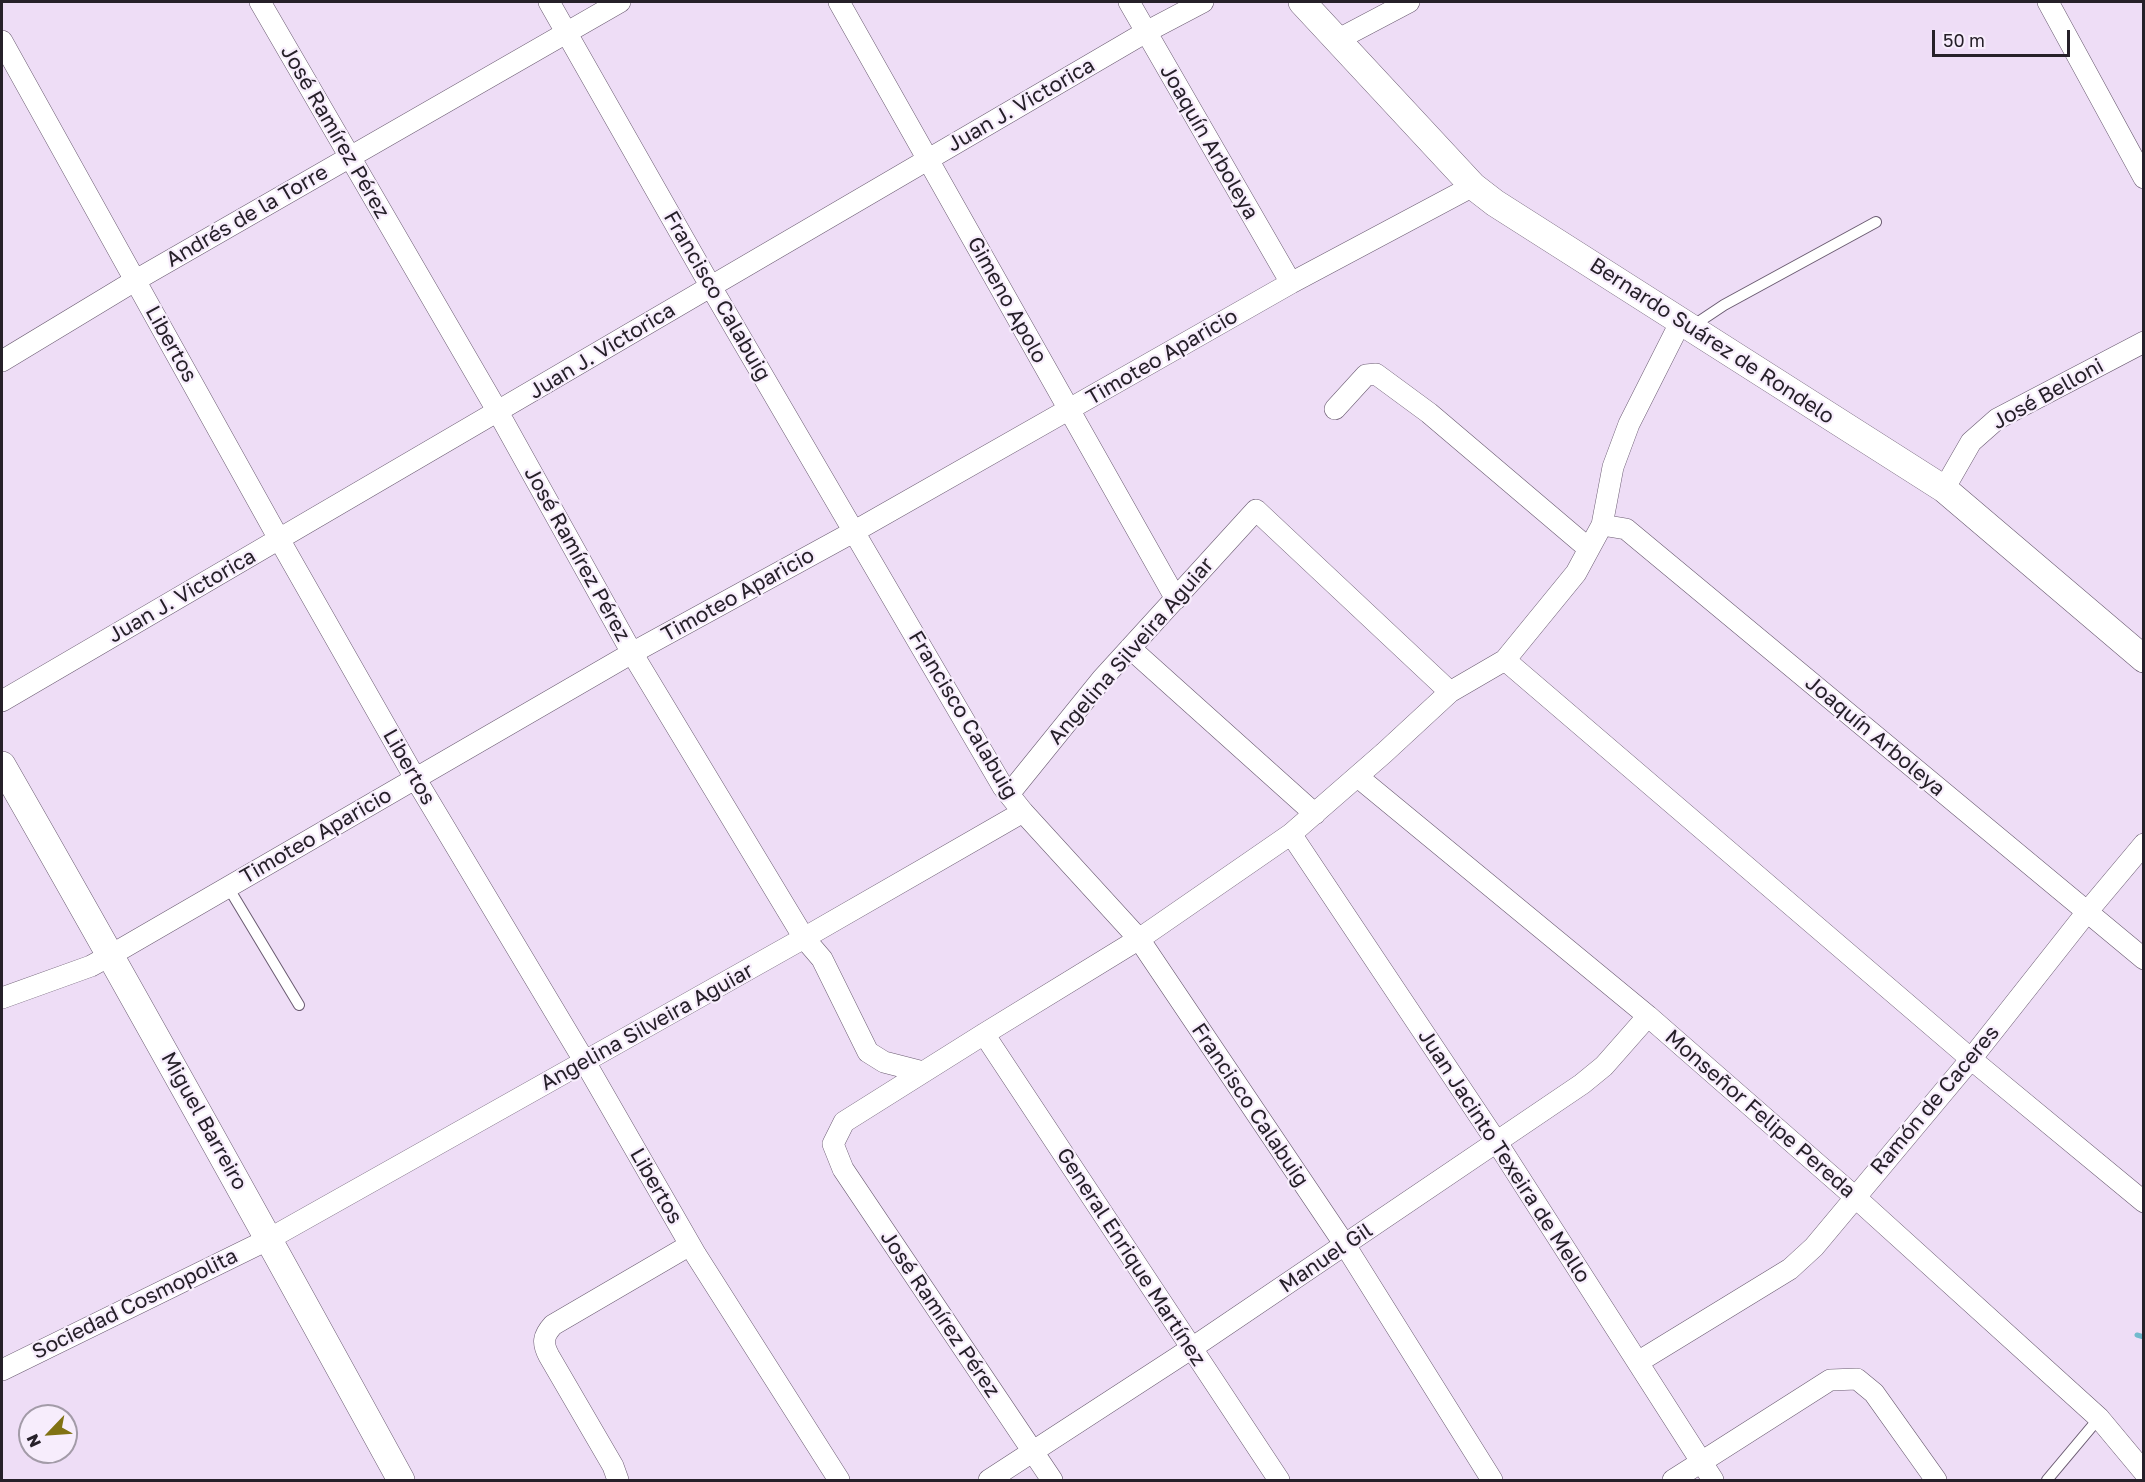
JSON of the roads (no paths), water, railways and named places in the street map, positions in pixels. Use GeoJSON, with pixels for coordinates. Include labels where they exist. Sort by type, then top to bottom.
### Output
{"type":"FeatureCollection","features":[{"type":"Feature","properties":{"kind":"street","name":"José Ramírez Pérez"},"geometry":{"type":"LineString","coordinates":[[260,2],[498,412],[632,653],[804,938],[822,959],[868,1052],[884,1062],[923,1072]]}},
{"type":"Feature","properties":{"kind":"street","name":"Francisco Calabuig"},"geometry":{"type":"LineString","coordinates":[[549,2],[711,286],[1009,794],[1086,883],[1139,939],[1345,1245],[1492,1480]]}},
{"type":"Feature","properties":{"kind":"street","name":"Andrés de la Torre"},"geometry":{"type":"LineString","coordinates":[[2,361],[136,280],[620,2]]}},
{"type":"Feature","properties":{"kind":"street","name":"Gimeno Apolo"},"geometry":{"type":"LineString","coordinates":[[839,2],[1176,599]]}},
{"type":"Feature","properties":{"kind":"street","name":"Joaquín Arboleya"},"geometry":{"type":"LineString","coordinates":[[1129,2],[1290,283]]}},
{"type":"Feature","properties":{"kind":"street","name":"Juan J. Victorica"},"geometry":{"type":"LineString","coordinates":[[2,701],[1146,32],[1203,2]]}},
{"type":"Feature","properties":{"kind":"street","name":"Bernardo Suárez de Rondelo"},"geometry":{"type":"LineString","coordinates":[[1302,2],[1473,186],[1944,489],[2144,659]]}},
{"type":"Feature","properties":{"kind":"street"},"geometry":{"type":"LineString","coordinates":[[1337,40],[1408,2]]}},
{"type":"Feature","properties":{"kind":"street"},"geometry":{"type":"LineString","coordinates":[[2049,2],[2144,178]]}},
{"type":"Feature","properties":{"kind":"street","name":"Libertos"},"geometry":{"type":"LineString","coordinates":[[2,41],[279,539],[415,778],[585,1062],[690,1245],[839,1480]]}},
{"type":"Feature","properties":{"kind":"street","name":"Timoteo Aparicio"},"geometry":{"type":"LineString","coordinates":[[2,998],[91,966],[111,955],[632,653],[855,531],[1290,283],[1473,186]]}},
{"type":"Feature","properties":{"kind":"street"},"geometry":{"type":"LineString","coordinates":[[923,1072],[1139,939],[1291,834],[1358,777],[1450,692],[1505,660],[1576,573],[1602,525],[1613,467],[1629,424],[1686,324]]}},
{"type":"Feature","properties":{"kind":"street","name":"José Belloni"},"geometry":{"type":"LineString","coordinates":[[1944,489],[1971,442],[1997,418],[2144,342]]}},
{"type":"Feature","properties":{"kind":"street"},"geometry":{"type":"LineString","coordinates":[[1335,409],[1366,375],[1376,374],[1429,413],[1588,548]]}},
{"type":"Feature","properties":{"kind":"street","name":"Angelina Silveira Aguiar"},"geometry":{"type":"LineString","coordinates":[[1009,794],[1102,679],[1256,510],[1450,692]]}},
{"type":"Feature","properties":{"kind":"street","name":"Joaquín Arboleya"},"geometry":{"type":"LineString","coordinates":[[1602,525],[1626,529],[2144,959]]}},
{"type":"Feature","properties":{"kind":"street"},"geometry":{"type":"LineString","coordinates":[[1130,648],[1315,814]]}},
{"type":"Feature","properties":{"kind":"street"},"geometry":{"type":"LineString","coordinates":[[1505,660],[1971,1059],[2144,1202]]}},
{"type":"Feature","properties":{"kind":"street","name":"Miguel Barreiro"},"geometry":{"type":"LineString","coordinates":[[2,765],[111,955],[401,1480]]}},
{"type":"Feature","properties":{"kind":"street","name":"Monseñor Felipe Pereda"},"geometry":{"type":"LineString","coordinates":[[1358,777],[1648,1016],[1855,1197],[2100,1418],[2144,1472]]}},
{"type":"Feature","properties":{"kind":"street","name":"Angelina Silveira Aguiar"},"geometry":{"type":"LineString","coordinates":[[269,1239],[1023,812]]}},
{"type":"Feature","properties":{"kind":"street","name":"Juan Jacinto Texeira de Mello"},"geometry":{"type":"LineString","coordinates":[[1291,834],[1496,1141],[1713,1480]]}},
{"type":"Feature","properties":{"kind":"street","name":"Ramón de Caceres"},"geometry":{"type":"LineString","coordinates":[[1638,1362],[1790,1269],[1814,1247],[1971,1059],[2144,844]]}},
{"type":"Feature","properties":{"kind":"street","name":"Manuel Gil"},"geometry":{"type":"LineString","coordinates":[[989,1480],[1192,1348],[1604,1066],[1648,1016]]}},
{"type":"Feature","properties":{"kind":"street","name":"General Enrique Martínez"},"geometry":{"type":"LineString","coordinates":[[984,1034],[1279,1480]]}},
{"type":"Feature","properties":{"kind":"street","name":"José Ramírez Pérez"},"geometry":{"type":"LineString","coordinates":[[923,1072],[844,1122],[833,1144],[843,1169],[1052,1480]]}},
{"type":"Feature","properties":{"kind":"street","name":"Sociedad Cosmopolita"},"geometry":{"type":"LineString","coordinates":[[2,1370],[269,1239]]}},
{"type":"Feature","properties":{"kind":"street"},"geometry":{"type":"LineString","coordinates":[[618,1480],[613,1466],[543,1345],[545,1334],[553,1325],[690,1245]]}},
{"type":"Feature","properties":{"kind":"street"},"geometry":{"type":"LineString","coordinates":[[1673,1480],[1830,1380],[1857,1379],[1874,1393],[1936,1480]]}},
{"type":"Feature","properties":{"kind":"lane"},"geometry":{"type":"LineString","coordinates":[[1686,324],[1876,222]]}},
{"type":"Feature","properties":{"kind":"lane"},"geometry":{"type":"LineString","coordinates":[[228,887],[298,1005]]}},
{"type":"Feature","properties":{"kind":"lane"},"geometry":{"type":"LineString","coordinates":[[2047,1480],[2100,1418]]}},
{"type":"Feature","properties":{"kind":"waterway"},"geometry":{"type":"LineString","coordinates":[[2137,1335],[2144,1337]]}}]}
